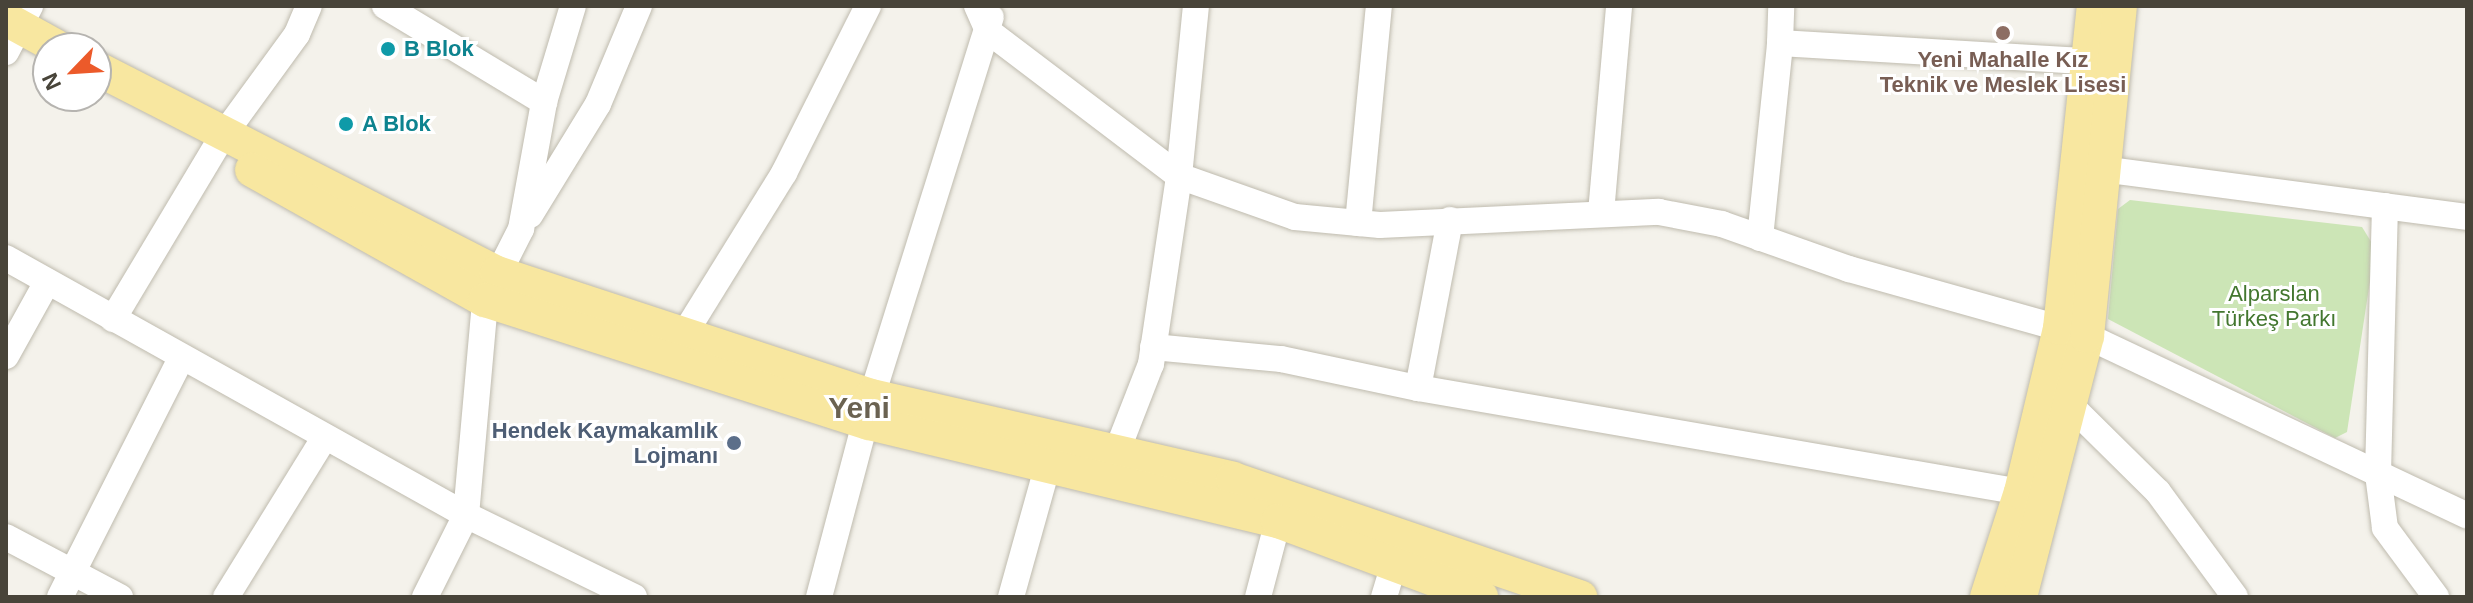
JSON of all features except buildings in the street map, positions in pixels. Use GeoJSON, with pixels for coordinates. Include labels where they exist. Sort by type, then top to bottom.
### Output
{"type":"FeatureCollection","features":[{"type":"Feature","properties":{"kind":"main road"},"geometry":{"type":"LineString","coordinates":[[2020,597],[2072,407],[2086,61],[2094,6]]}},
{"type":"Feature","properties":{"kind":"main road"},"geometry":{"type":"LineString","coordinates":[[1987,597],[2074,332],[2102,169],[2120,6]]}},
{"type":"Feature","properties":{"kind":"main road"},"geometry":{"type":"LineString","coordinates":[[112,77],[222,137],[246,166],[491,286],[1047,468],[1278,521],[1389,582],[1481,597]]}},
{"type":"Feature","properties":{"kind":"main road"},"geometry":{"type":"LineString","coordinates":[[491,286],[683,336],[871,410],[1117,451],[1233,479],[1580,597]]}},
{"type":"Feature","properties":{"kind":"street"},"geometry":{"type":"LineString","coordinates":[[113,319],[222,137],[297,34],[309,6]]}},
{"type":"Feature","properties":{"kind":"street"},"geometry":{"type":"LineString","coordinates":[[385,6],[544,102]]}},
{"type":"Feature","properties":{"kind":"street"},"geometry":{"type":"LineString","coordinates":[[521,229],[544,102],[573,6]]}},
{"type":"Feature","properties":{"kind":"street"},"geometry":{"type":"LineString","coordinates":[[425,597],[466,515],[491,286],[521,229],[598,104],[639,6]]}},
{"type":"Feature","properties":{"kind":"street"},"geometry":{"type":"LineString","coordinates":[[683,336],[784,173],[868,6]]}},
{"type":"Feature","properties":{"kind":"street"},"geometry":{"type":"LineString","coordinates":[[977,6],[1179,176],[1295,217],[1358,223],[1659,212],[1760,238],[2074,332],[2279,423],[2467,516]]}},
{"type":"Feature","properties":{"kind":"street"},"geometry":{"type":"LineString","coordinates":[[1117,451],[1153,347],[1179,176],[1196,6]]}},
{"type":"Feature","properties":{"kind":"street"},"geometry":{"type":"LineString","coordinates":[[1358,223],[1379,6]]}},
{"type":"Feature","properties":{"kind":"street"},"geometry":{"type":"LineString","coordinates":[[1601,213],[1619,6]]}},
{"type":"Feature","properties":{"kind":"street"},"geometry":{"type":"LineString","coordinates":[[1760,238],[1781,6]]}},
{"type":"Feature","properties":{"kind":"street"},"geometry":{"type":"LineString","coordinates":[[819,597],[871,410],[991,19]]}},
{"type":"Feature","properties":{"kind":"street"},"geometry":{"type":"LineString","coordinates":[[1780,43],[2086,61]]}},
{"type":"Feature","properties":{"kind":"street"},"geometry":{"type":"LineString","coordinates":[[2102,169],[2467,217]]}},
{"type":"Feature","properties":{"kind":"street"},"geometry":{"type":"LineString","coordinates":[[2385,206],[2378,474],[2385,528],[2436,597]]}},
{"type":"Feature","properties":{"kind":"street"},"geometry":{"type":"LineString","coordinates":[[1418,388],[1450,220]]}},
{"type":"Feature","properties":{"kind":"street"},"geometry":{"type":"LineString","coordinates":[[6,258],[466,515],[624,595]]}},
{"type":"Feature","properties":{"kind":"street"},"geometry":{"type":"LineString","coordinates":[[6,356],[47,282]]}},
{"type":"Feature","properties":{"kind":"street"},"geometry":{"type":"LineString","coordinates":[[1153,347],[1281,359],[1418,388],[2021,492]]}},
{"type":"Feature","properties":{"kind":"street"},"geometry":{"type":"LineString","coordinates":[[60,597],[181,358]]}},
{"type":"Feature","properties":{"kind":"street"},"geometry":{"type":"LineString","coordinates":[[2072,407],[2158,492],[2235,597]]}},
{"type":"Feature","properties":{"kind":"street"},"geometry":{"type":"LineString","coordinates":[[226,597],[325,437]]}},
{"type":"Feature","properties":{"kind":"street"},"geometry":{"type":"LineString","coordinates":[[1011,597],[1047,468]]}},
{"type":"Feature","properties":{"kind":"street"},"geometry":{"type":"LineString","coordinates":[[1258,597],[1278,521]]}},
{"type":"Feature","properties":{"kind":"street"},"geometry":{"type":"LineString","coordinates":[[6,537],[120,597]]}},
{"type":"Feature","properties":{"kind":"green space","name":"Alparslan Türkeş Parkı"},"geometry":{"type":"Polygon","coordinates":[[[2130,200],[2362,227],[2375,248],[2347,432],[2335,438],[2108,319],[2118,209],[2130,200]]]}},
{"type":"Feature","properties":{"kind":"place","name":"Yeni Mahalle Kız Teknik ve Meslek Lisesi"},"geometry":{"type":"Point","coordinates":[2003,33]}},
{"type":"Feature","properties":{"kind":"place","name":"B Blok"},"geometry":{"type":"Point","coordinates":[388,49]}},
{"type":"Feature","properties":{"kind":"place","name":"A Blok"},"geometry":{"type":"Point","coordinates":[346,124]}},
{"type":"Feature","properties":{"kind":"place","name":"Hendek Kaymakamlık Lojmanı"},"geometry":{"type":"Point","coordinates":[734,443]}},
{"type":"Feature","properties":{"kind":"district","name":"Yeni"},"geometry":{"type":"Point","coordinates":[859,408]}}]}
